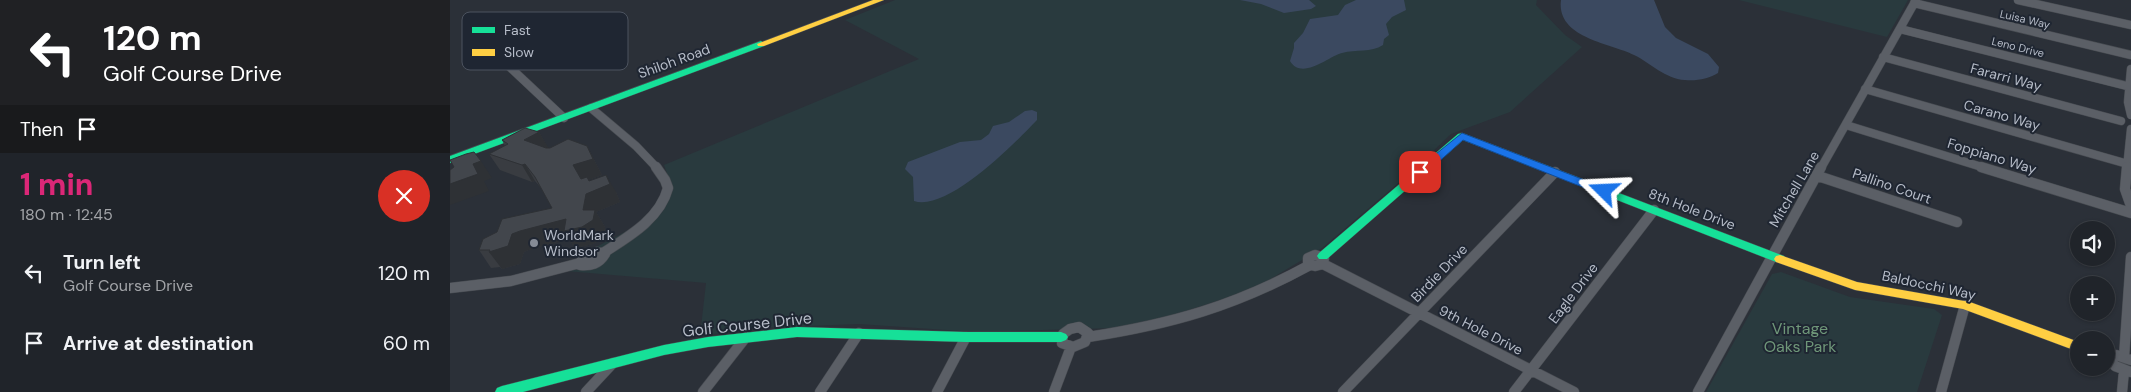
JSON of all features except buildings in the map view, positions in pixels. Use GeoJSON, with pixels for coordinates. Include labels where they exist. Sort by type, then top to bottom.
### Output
{"type":"FeatureCollection","features":[{"type":"Feature","properties":{"kind":"street","name":"Shiloh Road"},"geometry":{"type":"LineString","coordinates":[[450,160],[880,0]]}},
{"type":"Feature","properties":{"kind":"street"},"geometry":{"type":"LineString","coordinates":[[2018,0],[2131,25]]}},
{"type":"Feature","properties":{"kind":"street","name":"Mitchell Lane"},"geometry":{"type":"LineString","coordinates":[[1698,392],[1915,2]]}},
{"type":"Feature","properties":{"kind":"street","name":"Luisa Way"},"geometry":{"type":"LineString","coordinates":[[1915,2],[2131,54]]}},
{"type":"Feature","properties":{"kind":"street","name":"Leno Drive"},"geometry":{"type":"LineString","coordinates":[[1900,29],[2130,87]]}},
{"type":"Feature","properties":{"kind":"street","name":"Fararri Way"},"geometry":{"type":"LineString","coordinates":[[1883,57],[2121,121]]}},
{"type":"Feature","properties":{"kind":"street"},"geometry":{"type":"LineString","coordinates":[[2131,69],[2128,102],[2131,115]]}},
{"type":"Feature","properties":{"kind":"street"},"geometry":{"type":"LineString","coordinates":[[513,70],[564,118]]}},
{"type":"Feature","properties":{"kind":"street","name":"Carano Way"},"geometry":{"type":"LineString","coordinates":[[1865,89],[2129,164]]}},
{"type":"Feature","properties":{"kind":"street"},"geometry":{"type":"LineString","coordinates":[[450,288],[511,281],[580,263],[585,266],[598,263],[605,256],[603,253],[638,229],[650,217],[665,196],[668,188],[660,170],[592,108]]}},
{"type":"Feature","properties":{"kind":"street"},"geometry":{"type":"LineString","coordinates":[[2121,121],[2131,120]]}},
{"type":"Feature","properties":{"kind":"street"},"geometry":{"type":"LineString","coordinates":[[2121,121],[2131,128],[2129,164],[2125,189],[2131,206]]}},
{"type":"Feature","properties":{"kind":"street","name":"Foppiano Way"},"geometry":{"type":"LineString","coordinates":[[1846,125],[2131,213]]}},
{"type":"Feature","properties":{"kind":"street","name":"8th Hole Drive"},"geometry":{"type":"LineString","coordinates":[[1323,260],[1462,136],[1772,257]]}},
{"type":"Feature","properties":{"kind":"street","name":"Birdie Drive"},"geometry":{"type":"LineString","coordinates":[[1343,392],[1555,172]]}},
{"type":"Feature","properties":{"kind":"street","name":"Pallino Court"},"geometry":{"type":"LineString","coordinates":[[1818,176],[1957,222]]}},
{"type":"Feature","properties":{"kind":"street","name":"Eagle Drive"},"geometry":{"type":"LineString","coordinates":[[1514,392],[1654,210]]}},
{"type":"Feature","properties":{"kind":"street"},"geometry":{"type":"LineString","coordinates":[[1088,337],[1086,330],[1079,327],[1066,331],[1061,337],[1062,343],[1071,347],[1082,345],[1088,337],[1164,324],[1223,306],[1269,287],[1310,265],[1307,260],[1310,256],[1315,254],[1323,260]]}},
{"type":"Feature","properties":{"kind":"street","name":"Baldocchi Way"},"geometry":{"type":"LineString","coordinates":[[1772,257],[1856,286],[1965,306],[2070,344]]}},
{"type":"Feature","properties":{"kind":"street"},"geometry":{"type":"LineString","coordinates":[[2115,356],[2128,358],[2131,257]]}},
{"type":"Feature","properties":{"kind":"street","name":"9th Hole Drive"},"geometry":{"type":"LineString","coordinates":[[1323,260],[1419,313],[1574,392]]}},
{"type":"Feature","properties":{"kind":"street"},"geometry":{"type":"LineString","coordinates":[[1941,392],[1965,306]]}},
{"type":"Feature","properties":{"kind":"street","name":"Golf Course Drive"},"geometry":{"type":"LineString","coordinates":[[502,392],[613,362],[708,342],[746,337],[797,332],[966,337],[1061,337]]}},
{"type":"Feature","properties":{"kind":"street"},"geometry":{"type":"LineString","coordinates":[[820,392],[859,333]]}},
{"type":"Feature","properties":{"kind":"street"},"geometry":{"type":"LineString","coordinates":[[703,392],[746,337]]}},
{"type":"Feature","properties":{"kind":"street"},"geometry":{"type":"LineString","coordinates":[[937,392],[966,337]]}},
{"type":"Feature","properties":{"kind":"street"},"geometry":{"type":"LineString","coordinates":[[1054,392],[1071,347]]}},
{"type":"Feature","properties":{"kind":"street"},"geometry":{"type":"LineString","coordinates":[[586,392],[613,362]]}},
{"type":"Feature","properties":{"kind":"street"},"geometry":{"type":"LineString","coordinates":[[2115,366],[2127,371],[2122,392]]}},
{"type":"Feature","properties":{"kind":"green space"},"geometry":{"type":"Polygon","coordinates":[[[895,0],[1537,0],[1536,5],[1565,35],[1582,47],[1510,112],[1451,134],[1410,173],[1322,248],[1254,289],[1155,321],[1115,328],[976,332],[859,324],[752,328],[700,336],[706,283],[566,271],[579,256],[659,214],[672,187],[664,165],[919,59],[845,20],[895,0]]]}},
{"type":"Feature","properties":{"kind":"green space"},"geometry":{"type":"Polygon","coordinates":[[[1739,0],[1908,0],[1887,37],[1739,0]]]}},
{"type":"Feature","properties":{"kind":"green space","name":"Vintage Oaks Park"},"geometry":{"type":"Polygon","coordinates":[[[1781,272],[1850,297],[1934,309],[1942,315],[1917,392],[1706,392],[1772,274],[1781,272]]]}},
{"type":"Feature","properties":{"kind":"water"},"geometry":{"type":"Polygon","coordinates":[[[1240,0],[1309,0],[1316,6],[1311,9],[1284,13],[1261,4],[1240,0]]]}},
{"type":"Feature","properties":{"kind":"water"},"geometry":{"type":"Polygon","coordinates":[[[1356,0],[1404,0],[1406,10],[1392,17],[1386,24],[1389,35],[1384,39],[1383,45],[1368,50],[1342,53],[1308,68],[1301,69],[1295,67],[1290,61],[1294,43],[1303,33],[1310,19],[1338,15],[1345,5],[1356,0]]]}},
{"type":"Feature","properties":{"kind":"water"},"geometry":{"type":"Polygon","coordinates":[[[1561,0],[1654,0],[1665,27],[1676,38],[1708,54],[1719,67],[1718,73],[1694,80],[1671,77],[1634,55],[1576,31],[1567,23],[1562,13],[1561,0]]]}},
{"type":"Feature","properties":{"kind":"water"},"geometry":{"type":"Polygon","coordinates":[[[1032,110],[1037,112],[1037,120],[980,173],[944,196],[928,202],[914,201],[913,177],[905,169],[908,162],[960,142],[981,140],[989,134],[993,126],[1009,122],[1025,111],[1032,110]]]}},
{"type":"Feature","properties":{"kind":"traffic: fast"},"geometry":{"type":"LineString","coordinates":[[450,160],[761,44]]}},
{"type":"Feature","properties":{"kind":"traffic: fast"},"geometry":{"type":"LineString","coordinates":[[1323,256],[1462,136],[1780,259]]}},
{"type":"Feature","properties":{"kind":"traffic: fast"},"geometry":{"type":"LineString","coordinates":[[502,392],[664,350],[708,342],[797,332],[966,337],[1061,337]]}},
{"type":"Feature","properties":{"kind":"traffic: slow"},"geometry":{"type":"LineString","coordinates":[[761,44],[880,0]]}},
{"type":"Feature","properties":{"kind":"traffic: slow"},"geometry":{"type":"LineString","coordinates":[[1780,259],[1855,286],[1965,305],[2070,344]]}},
{"type":"Feature","properties":{"kind":"place","name":"WorldMark Windsor"},"geometry":{"type":"Point","coordinates":[534,243]}},
{"type":"Feature","properties":{"kind":"route"},"geometry":{"type":"LineString","coordinates":[[1420,172],[1462,136],[1604,191]]}}]}
